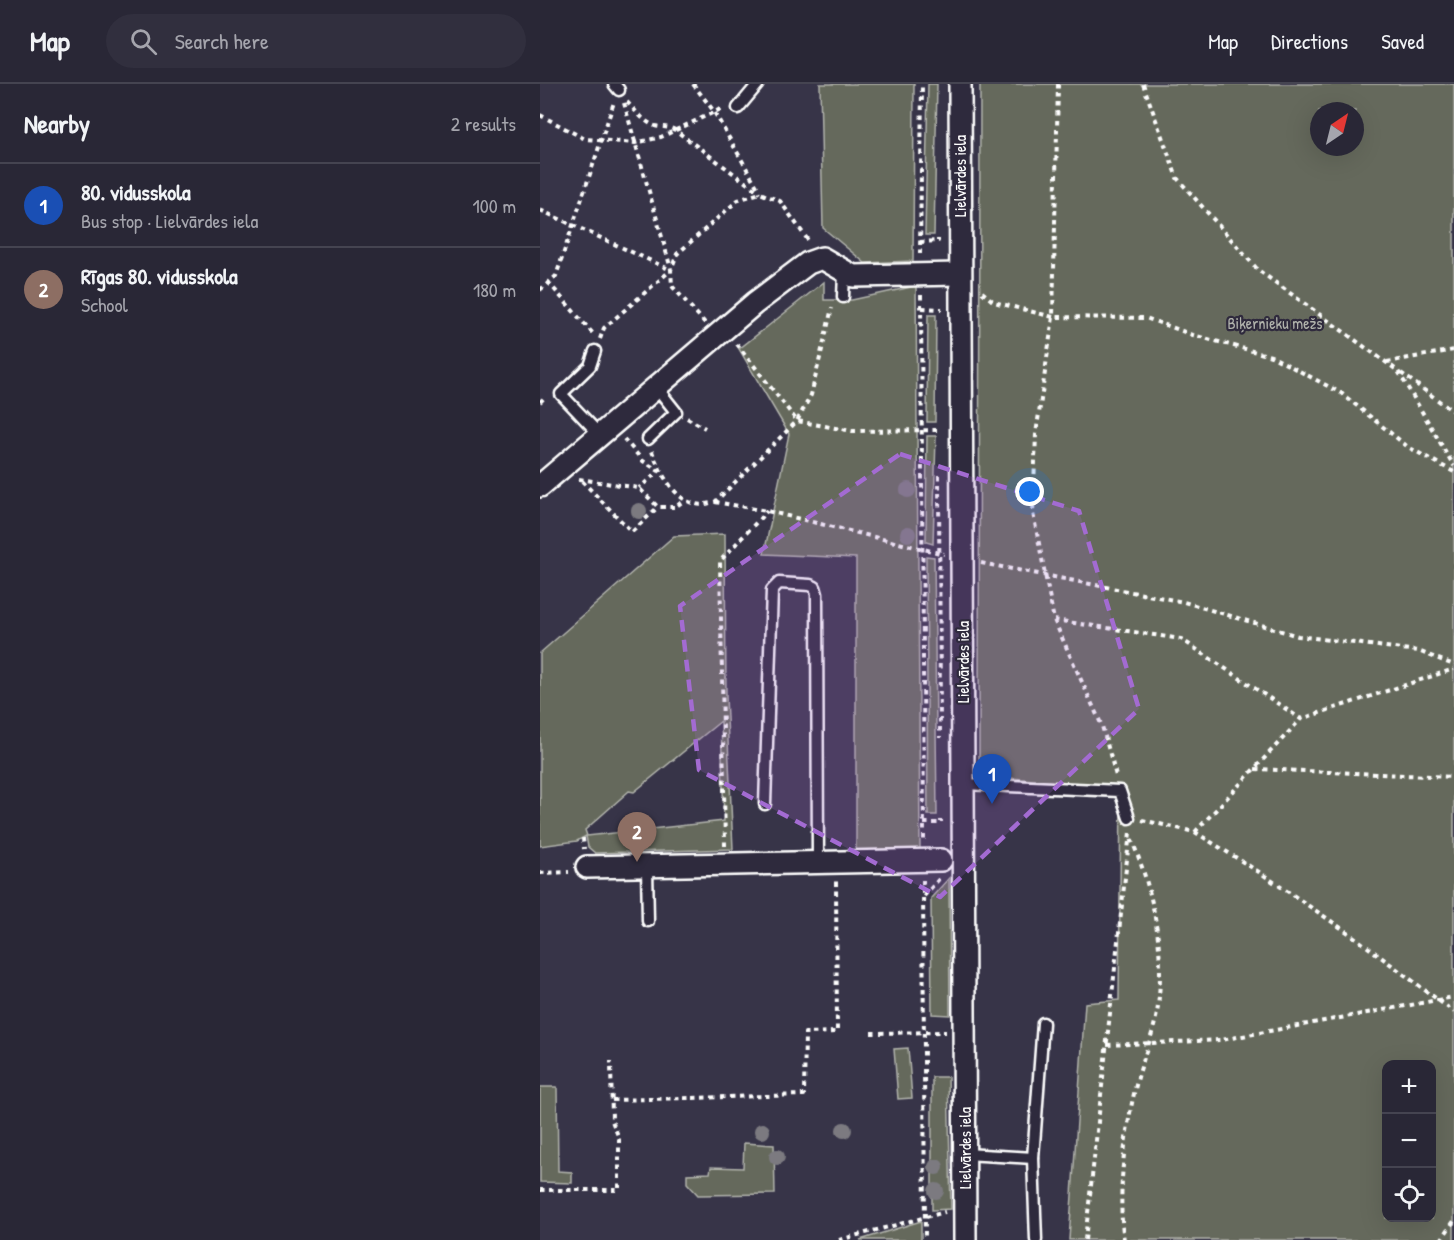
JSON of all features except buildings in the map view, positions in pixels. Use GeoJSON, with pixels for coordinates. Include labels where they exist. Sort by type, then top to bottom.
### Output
{"type":"FeatureCollection","features":[{"type":"Feature","properties":{"kind":"street","name":"Lielvārdes iela"},"geometry":{"type":"LineString","coordinates":[[960,84],[959,274],[965,860],[965,1240]]}},
{"type":"Feature","properties":{"kind":"street"},"geometry":{"type":"LineString","coordinates":[[540,486],[717,336],[808,263],[822,258],[844,273],[853,276],[959,274]]}},
{"type":"Feature","properties":{"kind":"street"},"geometry":{"type":"LineString","coordinates":[[586,867],[827,866],[932,860]]}},
{"type":"Feature","properties":{"kind":"lane"},"geometry":{"type":"LineString","coordinates":[[738,108],[758,84]]}},
{"type":"Feature","properties":{"kind":"lane"},"geometry":{"type":"LineString","coordinates":[[843,297],[844,273]]}},
{"type":"Feature","properties":{"kind":"lane"},"geometry":{"type":"LineString","coordinates":[[595,351],[590,366],[561,394],[606,430]]}},
{"type":"Feature","properties":{"kind":"lane"},"geometry":{"type":"LineString","coordinates":[[648,439],[676,412],[657,388]]}},
{"type":"Feature","properties":{"kind":"lane"},"geometry":{"type":"LineString","coordinates":[[765,804],[772,590],[779,583],[810,585],[815,587],[817,594],[827,866]]}},
{"type":"Feature","properties":{"kind":"lane"},"geometry":{"type":"LineString","coordinates":[[964,784],[1120,792],[1129,818]]}},
{"type":"Feature","properties":{"kind":"lane"},"geometry":{"type":"LineString","coordinates":[[932,860],[965,860]]}},
{"type":"Feature","properties":{"kind":"lane"},"geometry":{"type":"LineString","coordinates":[[647,867],[648,921]]}},
{"type":"Feature","properties":{"kind":"lane"},"geometry":{"type":"LineString","coordinates":[[1036,1240],[1033,1158],[1043,1023]]}},
{"type":"Feature","properties":{"kind":"lane"},"geometry":{"type":"LineString","coordinates":[[965,1154],[1033,1158]]}},
{"type":"Feature","properties":{"kind":"path"},"geometry":{"type":"LineString","coordinates":[[693,84],[713,110],[760,193]]}},
{"type":"Feature","properties":{"kind":"path"},"geometry":{"type":"LineString","coordinates":[[922,84],[920,274],[924,823],[932,860],[923,1032],[925,1240]]}},
{"type":"Feature","properties":{"kind":"path"},"geometry":{"type":"LineString","coordinates":[[1058,84],[1053,317],[1036,434],[1033,513],[1054,620],[1102,726],[1120,792]]}},
{"type":"Feature","properties":{"kind":"path"},"geometry":{"type":"LineString","coordinates":[[1143,84],[1177,178],[1258,270],[1454,412]]}},
{"type":"Feature","properties":{"kind":"path"},"geometry":{"type":"LineString","coordinates":[[540,290],[556,276],[616,87]]}},
{"type":"Feature","properties":{"kind":"path"},"geometry":{"type":"LineString","coordinates":[[822,258],[780,201],[760,193],[675,130],[646,121],[624,99],[671,270],[672,286],[717,336],[737,344],[797,421],[852,431],[940,430]]}},
{"type":"Feature","properties":{"kind":"path"},"geometry":{"type":"LineString","coordinates":[[540,115],[585,140],[635,143],[675,130],[713,110]]}},
{"type":"Feature","properties":{"kind":"path"},"geometry":{"type":"LineString","coordinates":[[548,282],[599,341],[604,328],[671,270],[677,254],[738,200],[760,193]]}},
{"type":"Feature","properties":{"kind":"path"},"geometry":{"type":"LineString","coordinates":[[540,210],[671,270]]}},
{"type":"Feature","properties":{"kind":"path"},"geometry":{"type":"LineString","coordinates":[[959,274],[994,302],[1053,317],[1146,318],[1192,335],[1271,356],[1341,393],[1408,447],[1454,472]]}},
{"type":"Feature","properties":{"kind":"path"},"geometry":{"type":"LineString","coordinates":[[715,502],[797,421],[811,395],[833,303],[843,297]]}},
{"type":"Feature","properties":{"kind":"path"},"geometry":{"type":"LineString","coordinates":[[922,308],[942,309],[942,320]]}},
{"type":"Feature","properties":{"kind":"path"},"geometry":{"type":"LineString","coordinates":[[1386,362],[1454,350]]}},
{"type":"Feature","properties":{"kind":"path"},"geometry":{"type":"LineString","coordinates":[[1398,371],[1454,466]]}},
{"type":"Feature","properties":{"kind":"path"},"geometry":{"type":"LineString","coordinates":[[540,402],[549,394]]}},
{"type":"Feature","properties":{"kind":"path"},"geometry":{"type":"LineString","coordinates":[[940,419],[940,442]]}},
{"type":"Feature","properties":{"kind":"path"},"geometry":{"type":"LineString","coordinates":[[606,430],[643,461],[659,471],[686,500],[698,505],[715,502],[767,511],[963,559],[1184,602],[1298,636],[1418,651],[1454,667]]}},
{"type":"Feature","properties":{"kind":"path"},"geometry":{"type":"LineString","coordinates":[[648,439],[659,471]]}},
{"type":"Feature","properties":{"kind":"path"},"geometry":{"type":"LineString","coordinates":[[939,464],[937,553],[940,740]]}},
{"type":"Feature","properties":{"kind":"path"},"geometry":{"type":"LineString","coordinates":[[639,488],[659,471]]}},
{"type":"Feature","properties":{"kind":"path"},"geometry":{"type":"LineString","coordinates":[[576,479],[639,488],[658,507]]}},
{"type":"Feature","properties":{"kind":"path"},"geometry":{"type":"LineString","coordinates":[[582,480],[632,532],[658,507],[675,507],[686,500]]}},
{"type":"Feature","properties":{"kind":"path"},"geometry":{"type":"LineString","coordinates":[[726,865],[720,561],[767,511]]}},
{"type":"Feature","properties":{"kind":"path"},"geometry":{"type":"LineString","coordinates":[[1054,620],[1181,639],[1301,718]]}},
{"type":"Feature","properties":{"kind":"path"},"geometry":{"type":"LineString","coordinates":[[1195,832],[1301,718],[1454,667]]}},
{"type":"Feature","properties":{"kind":"path"},"geometry":{"type":"LineString","coordinates":[[1254,769],[1454,777]]}},
{"type":"Feature","properties":{"kind":"path"},"geometry":{"type":"LineString","coordinates":[[924,823],[941,823],[941,811]]}},
{"type":"Feature","properties":{"kind":"path"},"geometry":{"type":"LineString","coordinates":[[1085,1240],[1130,836],[1129,818],[1195,832],[1287,891],[1454,1011]]}},
{"type":"Feature","properties":{"kind":"path"},"geometry":{"type":"LineString","coordinates":[[1124,1240],[1124,1167],[1136,1087],[1158,1007],[1159,956],[1154,909],[1145,871],[1130,836]]}},
{"type":"Feature","properties":{"kind":"path"},"geometry":{"type":"LineString","coordinates":[[612,1100],[804,1095],[805,1033],[837,1032],[827,866]]}},
{"type":"Feature","properties":{"kind":"path"},"geometry":{"type":"LineString","coordinates":[[1107,1045],[1221,1040],[1454,997]]}},
{"type":"Feature","properties":{"kind":"path"},"geometry":{"type":"LineString","coordinates":[[871,1033],[965,1033]]}},
{"type":"Feature","properties":{"kind":"path"},"geometry":{"type":"LineString","coordinates":[[540,1190],[619,1190],[619,1138],[612,1121],[611,1061]]}},
{"type":"Feature","properties":{"kind":"path"},"geometry":{"type":"LineString","coordinates":[[839,1240],[925,1216]]}},
{"type":"Feature","properties":{"kind":"path"},"geometry":{"type":"LineString","coordinates":[[1441,1240],[1454,1221]]}},
{"type":"Feature","properties":{"kind":"highlighted area"},"geometry":{"type":"Polygon","coordinates":[[[900,454],[1079,511],[1139,709],[940,897],[699,770],[680,606],[900,454]]]}},
{"type":"Feature","properties":{"kind":"green space"},"geometry":{"type":"Polygon","coordinates":[[[820,84],[914,84],[913,261],[865,263],[823,228],[820,84]]]}},
{"type":"Feature","properties":{"kind":"green space"},"geometry":{"type":"Polygon","coordinates":[[[928,84],[937,84],[934,235],[925,235],[928,84]]]}},
{"type":"Feature","properties":{"kind":"green space","name":"Biķernieku mežs"},"geometry":{"type":"Polygon","coordinates":[[[980,84],[1454,84],[1454,1240],[1069,1240],[1085,1003],[1119,1000],[1121,788],[979,775],[980,84]]]}},
{"type":"Feature","properties":{"kind":"green space"},"geometry":{"type":"Polygon","coordinates":[[[824,282],[824,300],[852,300],[916,286],[920,852],[856,852],[856,558],[764,554],[789,434],[739,349],[824,282]]]}},
{"type":"Feature","properties":{"kind":"green space"},"geometry":{"type":"Polygon","coordinates":[[[928,315],[936,315],[935,422],[927,422],[928,315]]]}},
{"type":"Feature","properties":{"kind":"green space"},"geometry":{"type":"Polygon","coordinates":[[[927,436],[936,436],[933,544],[926,542],[927,436]]]}},
{"type":"Feature","properties":{"kind":"green space"},"geometry":{"type":"Polygon","coordinates":[[[725,534],[726,696],[733,849],[595,853],[588,847],[586,836],[577,841],[540,846],[540,653],[674,536],[725,534]],[[721,721],[634,792],[629,791],[585,830],[587,836],[724,821],[721,721]]]}},
{"type":"Feature","properties":{"kind":"green space"},"geometry":{"type":"Polygon","coordinates":[[[926,556],[934,557],[937,815],[928,815],[926,556]]]}},
{"type":"Feature","properties":{"kind":"green space"},"geometry":{"type":"Polygon","coordinates":[[[949,878],[950,1015],[932,1014],[931,898],[949,878]]]}},
{"type":"Feature","properties":{"kind":"green space"},"geometry":{"type":"Polygon","coordinates":[[[908,1048],[912,1098],[898,1099],[894,1049],[908,1048]]]}},
{"type":"Feature","properties":{"kind":"green space"},"geometry":{"type":"Polygon","coordinates":[[[932,1077],[948,1077],[951,1209],[932,1210],[932,1077]]]}},
{"type":"Feature","properties":{"kind":"green space"},"geometry":{"type":"Polygon","coordinates":[[[540,1087],[557,1087],[558,1171],[572,1172],[572,1183],[540,1182],[540,1087]]]}},
{"type":"Feature","properties":{"kind":"green space"},"geometry":{"type":"Polygon","coordinates":[[[744,1143],[774,1145],[775,1194],[698,1195],[687,1183],[687,1174],[710,1173],[711,1167],[743,1168],[744,1143]]]}},
{"type":"Feature","properties":{"kind":"green space"},"geometry":{"type":"Polygon","coordinates":[[[921,1221],[921,1240],[860,1240],[921,1221]]]}},
{"type":"Feature","properties":{"kind":"place","name":"80. vidusskola"},"geometry":{"type":"Point","coordinates":[992,804]}},
{"type":"Feature","properties":{"kind":"place","name":"Rīgas 80. vidusskola"},"geometry":{"type":"Point","coordinates":[637,862]}}]}
